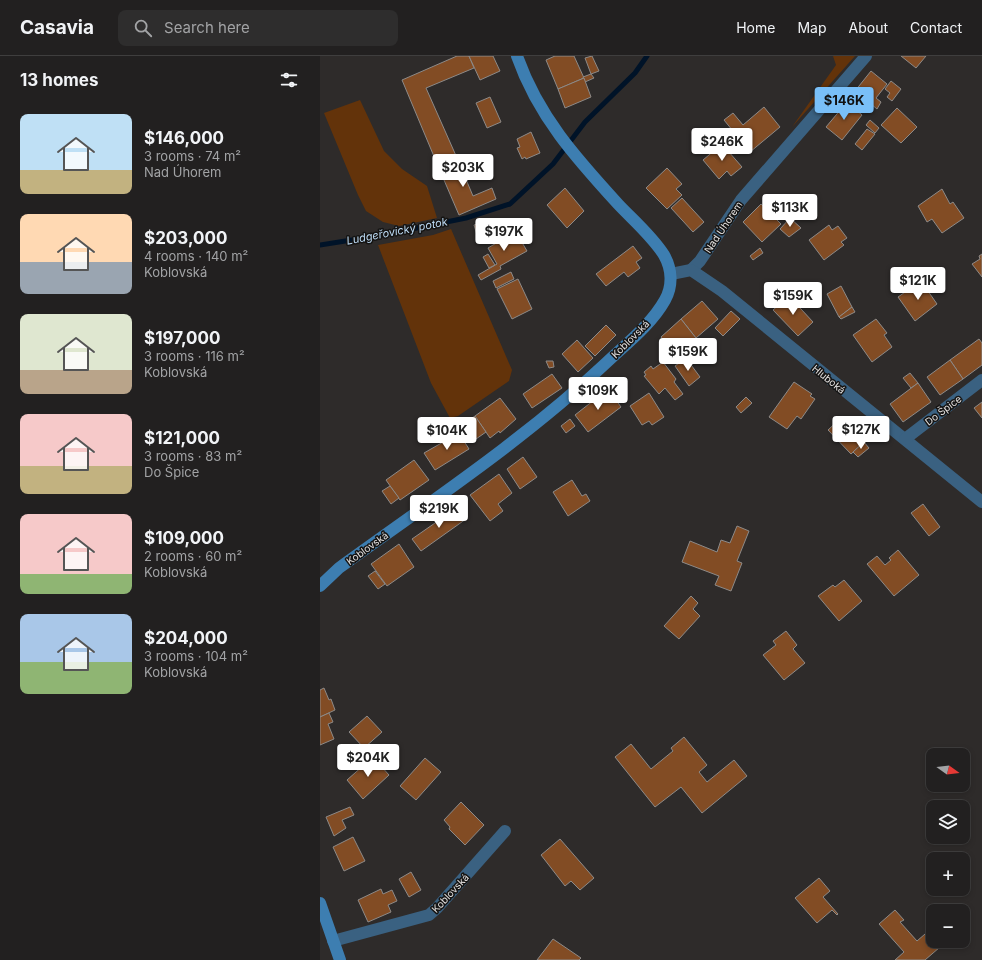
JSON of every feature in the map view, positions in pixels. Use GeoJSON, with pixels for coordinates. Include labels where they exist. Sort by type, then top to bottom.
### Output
{"type":"FeatureCollection","features":[{"type":"Feature","properties":{"kind":"street","name":"Koblovská"},"geometry":{"type":"LineString","coordinates":[[320,586],[339,568],[508,446],[562,404],[650,320],[666,299],[670,286],[671,274],[664,255],[560,138],[537,103],[517,56]]}},
{"type":"Feature","properties":{"kind":"street","name":"Nad Úhorem"},"geometry":{"type":"LineString","coordinates":[[691,270],[700,261],[741,200],[866,56]]}},
{"type":"Feature","properties":{"kind":"street"},"geometry":{"type":"LineString","coordinates":[[671,274],[691,270]]}},
{"type":"Feature","properties":{"kind":"street","name":"Hluboká"},"geometry":{"type":"LineString","coordinates":[[691,270],[722,291],[982,502]]}},
{"type":"Feature","properties":{"kind":"street","name":"Do Špice"},"geometry":{"type":"LineString","coordinates":[[905,439],[982,380]]}},
{"type":"Feature","properties":{"kind":"street","name":"Koblovská"},"geometry":{"type":"LineString","coordinates":[[333,941],[429,915],[505,832]]}},
{"type":"Feature","properties":{"kind":"street"},"geometry":{"type":"LineString","coordinates":[[320,903],[340,960]]}},
{"type":"Feature","properties":{"kind":"shaded area"},"geometry":{"type":"Polygon","coordinates":[[[833,56],[855,56],[792,127],[836,65],[833,56]]]}},
{"type":"Feature","properties":{"kind":"shaded area"},"geometry":{"type":"Polygon","coordinates":[[[360,100],[384,151],[402,169],[427,186],[437,218],[399,226],[383,222],[366,211],[324,113],[360,100]]]}},
{"type":"Feature","properties":{"kind":"shaded area"},"geometry":{"type":"Polygon","coordinates":[[[451,229],[512,370],[509,381],[458,416],[450,418],[431,383],[378,245],[433,235],[451,229]]]}},
{"type":"Feature","properties":{"kind":"building"},"geometry":{"type":"Polygon","coordinates":[[[457,56],[469,56],[474,68],[426,88],[457,158],[438,166],[402,80],[457,56]]]}},
{"type":"Feature","properties":{"kind":"building"},"geometry":{"type":"Polygon","coordinates":[[[469,56],[493,56],[500,71],[480,80],[469,56]]]}},
{"type":"Feature","properties":{"kind":"building"},"geometry":{"type":"Polygon","coordinates":[[[555,56],[574,56],[584,78],[558,89],[546,60],[555,56]]]}},
{"type":"Feature","properties":{"kind":"building"},"geometry":{"type":"Polygon","coordinates":[[[592,56],[599,71],[591,74],[585,58],[592,56]]]}},
{"type":"Feature","properties":{"kind":"building"},"geometry":{"type":"Polygon","coordinates":[[[901,56],[926,56],[916,68],[901,56]]]}},
{"type":"Feature","properties":{"kind":"building"},"geometry":{"type":"Polygon","coordinates":[[[871,71],[887,84],[876,98],[881,102],[877,109],[871,104],[867,109],[851,96],[871,71]]]}},
{"type":"Feature","properties":{"kind":"building"},"geometry":{"type":"Polygon","coordinates":[[[591,74],[594,78],[585,82],[583,77],[591,74]]]}},
{"type":"Feature","properties":{"kind":"building"},"geometry":{"type":"Polygon","coordinates":[[[584,78],[591,97],[565,108],[558,89],[584,78]]]}},
{"type":"Feature","properties":{"kind":"building"},"geometry":{"type":"Polygon","coordinates":[[[891,81],[901,89],[892,101],[887,97],[890,93],[885,89],[891,81]]]}},
{"type":"Feature","properties":{"kind":"building"},"geometry":{"type":"Polygon","coordinates":[[[490,97],[501,122],[487,128],[476,103],[490,97]]]}},
{"type":"Feature","properties":{"kind":"building"},"geometry":{"type":"Polygon","coordinates":[[[847,102],[862,115],[842,140],[826,127],[847,102]]]}},
{"type":"Feature","properties":{"kind":"building"},"geometry":{"type":"Polygon","coordinates":[[[764,107],[780,127],[750,152],[724,120],[733,113],[743,125],[764,107]]]}},
{"type":"Feature","properties":{"kind":"building"},"geometry":{"type":"Polygon","coordinates":[[[897,108],[917,127],[901,143],[881,125],[897,108]]]}},
{"type":"Feature","properties":{"kind":"building"},"geometry":{"type":"Polygon","coordinates":[[[870,120],[879,128],[875,133],[866,125],[870,120]]]}},
{"type":"Feature","properties":{"kind":"building"},"geometry":{"type":"Polygon","coordinates":[[[867,129],[875,134],[862,150],[855,144],[867,129]]]}},
{"type":"Feature","properties":{"kind":"building"},"geometry":{"type":"Polygon","coordinates":[[[531,132],[540,153],[526,159],[525,157],[522,159],[517,148],[520,147],[517,139],[531,132]]]}},
{"type":"Feature","properties":{"kind":"building"},"geometry":{"type":"Polygon","coordinates":[[[722,144],[742,167],[731,176],[727,171],[719,179],[703,160],[722,144]]]}},
{"type":"Feature","properties":{"kind":"building"},"geometry":{"type":"Polygon","coordinates":[[[457,158],[473,196],[492,188],[496,199],[459,215],[438,166],[457,158]]]}},
{"type":"Feature","properties":{"kind":"building"},"geometry":{"type":"Polygon","coordinates":[[[667,168],[682,184],[676,189],[682,195],[667,209],[646,188],[667,168]]]}},
{"type":"Feature","properties":{"kind":"building"},"geometry":{"type":"Polygon","coordinates":[[[565,188],[584,211],[567,228],[547,205],[565,188]]]}},
{"type":"Feature","properties":{"kind":"building"},"geometry":{"type":"Polygon","coordinates":[[[942,189],[950,204],[953,202],[964,218],[942,233],[932,219],[927,222],[918,206],[942,189]]]}},
{"type":"Feature","properties":{"kind":"building"},"geometry":{"type":"Polygon","coordinates":[[[682,198],[704,222],[693,232],[671,208],[682,198]]]}},
{"type":"Feature","properties":{"kind":"building"},"geometry":{"type":"Polygon","coordinates":[[[761,204],[781,224],[762,242],[743,222],[761,204]]]}},
{"type":"Feature","properties":{"kind":"building"},"geometry":{"type":"Polygon","coordinates":[[[790,218],[801,228],[789,237],[780,229],[790,218]]]}},
{"type":"Feature","properties":{"kind":"building"},"geometry":{"type":"Polygon","coordinates":[[[489,220],[492,231],[477,235],[474,225],[489,220]]]}},
{"type":"Feature","properties":{"kind":"building"},"geometry":{"type":"Polygon","coordinates":[[[829,225],[832,230],[838,226],[847,238],[841,242],[844,245],[824,260],[809,240],[829,225]]]}},
{"type":"Feature","properties":{"kind":"building"},"geometry":{"type":"Polygon","coordinates":[[[505,232],[508,237],[516,232],[527,251],[500,266],[501,269],[481,280],[478,275],[497,264],[488,248],[498,242],[495,238],[505,232]]]}},
{"type":"Feature","properties":{"kind":"building"},"geometry":{"type":"Polygon","coordinates":[[[633,246],[642,258],[636,262],[640,268],[628,277],[624,272],[606,286],[596,274],[633,246]]]}},
{"type":"Feature","properties":{"kind":"building"},"geometry":{"type":"Polygon","coordinates":[[[760,248],[763,253],[753,260],[750,256],[760,248]]]}},
{"type":"Feature","properties":{"kind":"building"},"geometry":{"type":"Polygon","coordinates":[[[488,254],[495,265],[489,268],[483,257],[488,254]]]}},
{"type":"Feature","properties":{"kind":"building"},"geometry":{"type":"Polygon","coordinates":[[[982,254],[982,277],[972,264],[980,259],[979,256],[982,254]]]}},
{"type":"Feature","properties":{"kind":"building"},"geometry":{"type":"Polygon","coordinates":[[[511,272],[514,279],[496,288],[493,281],[511,272]]]}},
{"type":"Feature","properties":{"kind":"building"},"geometry":{"type":"Polygon","coordinates":[[[518,279],[532,309],[512,319],[497,289],[518,279]]]}},
{"type":"Feature","properties":{"kind":"building"},"geometry":{"type":"Polygon","coordinates":[[[921,281],[937,304],[915,321],[898,297],[921,281]]]}},
{"type":"Feature","properties":{"kind":"building"},"geometry":{"type":"Polygon","coordinates":[[[841,286],[852,307],[839,317],[827,294],[841,286]]]}},
{"type":"Feature","properties":{"kind":"building"},"geometry":{"type":"Polygon","coordinates":[[[789,296],[813,322],[798,336],[773,310],[789,296]]]}},
{"type":"Feature","properties":{"kind":"building"},"geometry":{"type":"Polygon","coordinates":[[[702,301],[718,319],[696,338],[681,319],[702,301]]]}},
{"type":"Feature","properties":{"kind":"building"},"geometry":{"type":"Polygon","coordinates":[[[852,307],[855,312],[841,319],[839,317],[852,307]]]}},
{"type":"Feature","properties":{"kind":"building"},"geometry":{"type":"Polygon","coordinates":[[[731,311],[740,319],[723,336],[715,328],[731,311]]]}},
{"type":"Feature","properties":{"kind":"building"},"geometry":{"type":"Polygon","coordinates":[[[681,319],[696,338],[676,355],[661,337],[681,319]]]}},
{"type":"Feature","properties":{"kind":"building"},"geometry":{"type":"Polygon","coordinates":[[[876,319],[887,333],[884,335],[892,347],[872,362],[853,335],[876,319]]]}},
{"type":"Feature","properties":{"kind":"building"},"geometry":{"type":"Polygon","coordinates":[[[606,325],[616,335],[595,356],[585,346],[606,325]]]}},
{"type":"Feature","properties":{"kind":"building"},"geometry":{"type":"Polygon","coordinates":[[[979,339],[982,343],[982,365],[963,379],[950,360],[979,339]]]}},
{"type":"Feature","properties":{"kind":"building"},"geometry":{"type":"Polygon","coordinates":[[[577,340],[593,358],[578,372],[562,354],[577,340]]]}},
{"type":"Feature","properties":{"kind":"building"},"geometry":{"type":"Polygon","coordinates":[[[686,358],[700,377],[689,386],[675,366],[686,358]]]}},
{"type":"Feature","properties":{"kind":"building"},"geometry":{"type":"Polygon","coordinates":[[[950,360],[963,379],[940,395],[927,377],[950,360]]]}},
{"type":"Feature","properties":{"kind":"building"},"geometry":{"type":"Polygon","coordinates":[[[546,361],[553,361],[554,367],[549,368],[546,361]]]}},
{"type":"Feature","properties":{"kind":"building"},"geometry":{"type":"Polygon","coordinates":[[[663,362],[676,379],[674,382],[683,394],[675,400],[665,388],[659,394],[644,376],[646,375],[644,372],[651,366],[653,369],[663,362]]]}},
{"type":"Feature","properties":{"kind":"building"},"geometry":{"type":"Polygon","coordinates":[[[910,373],[918,383],[911,388],[903,378],[910,373]]]}},
{"type":"Feature","properties":{"kind":"building"},"geometry":{"type":"Polygon","coordinates":[[[552,374],[562,388],[532,408],[523,394],[552,374]]]}},
{"type":"Feature","properties":{"kind":"building"},"geometry":{"type":"Polygon","coordinates":[[[794,382],[812,394],[810,396],[815,399],[801,419],[797,416],[787,429],[769,417],[794,382]]]}},
{"type":"Feature","properties":{"kind":"building"},"geometry":{"type":"Polygon","coordinates":[[[918,383],[931,402],[903,422],[890,404],[918,383]]]}},
{"type":"Feature","properties":{"kind":"building"},"geometry":{"type":"Polygon","coordinates":[[[608,389],[621,407],[588,432],[575,415],[608,389]]]}},
{"type":"Feature","properties":{"kind":"building"},"geometry":{"type":"Polygon","coordinates":[[[649,393],[664,417],[652,425],[649,421],[642,425],[630,406],[649,393]]]}},
{"type":"Feature","properties":{"kind":"building"},"geometry":{"type":"Polygon","coordinates":[[[746,397],[752,403],[741,413],[736,407],[746,397]]]}},
{"type":"Feature","properties":{"kind":"building"},"geometry":{"type":"Polygon","coordinates":[[[500,398],[516,419],[500,433],[499,431],[490,438],[475,416],[500,398]]]}},
{"type":"Feature","properties":{"kind":"building"},"geometry":{"type":"Polygon","coordinates":[[[982,402],[982,418],[974,408],[982,402]]]}},
{"type":"Feature","properties":{"kind":"building"},"geometry":{"type":"Polygon","coordinates":[[[475,416],[486,432],[476,439],[465,423],[475,416]]]}},
{"type":"Feature","properties":{"kind":"building"},"geometry":{"type":"Polygon","coordinates":[[[843,416],[865,441],[851,454],[828,430],[843,416]]]}},
{"type":"Feature","properties":{"kind":"building"},"geometry":{"type":"Polygon","coordinates":[[[570,419],[575,426],[566,433],[561,426],[570,419]]]}},
{"type":"Feature","properties":{"kind":"building"},"geometry":{"type":"Polygon","coordinates":[[[459,433],[469,449],[435,470],[424,453],[459,433]]]}},
{"type":"Feature","properties":{"kind":"building"},"geometry":{"type":"Polygon","coordinates":[[[864,442],[869,448],[858,457],[853,452],[864,442]]]}},
{"type":"Feature","properties":{"kind":"building"},"geometry":{"type":"Polygon","coordinates":[[[523,457],[537,477],[520,489],[507,469],[523,457]]]}},
{"type":"Feature","properties":{"kind":"building"},"geometry":{"type":"Polygon","coordinates":[[[414,460],[429,480],[400,500],[386,480],[414,460]]]}},
{"type":"Feature","properties":{"kind":"building"},"geometry":{"type":"Polygon","coordinates":[[[499,474],[512,493],[498,504],[503,511],[490,521],[470,495],[499,474]]]}},
{"type":"Feature","properties":{"kind":"building"},"geometry":{"type":"Polygon","coordinates":[[[572,480],[582,496],[586,494],[590,501],[568,516],[553,492],[572,480]]]}},
{"type":"Feature","properties":{"kind":"building"},"geometry":{"type":"Polygon","coordinates":[[[390,486],[399,498],[391,504],[382,491],[390,486]]]}},
{"type":"Feature","properties":{"kind":"building"},"geometry":{"type":"Polygon","coordinates":[[[923,504],[940,527],[929,536],[911,513],[923,504]]]}},
{"type":"Feature","properties":{"kind":"building"},"geometry":{"type":"Polygon","coordinates":[[[458,507],[466,519],[421,551],[412,539],[458,507]]]}},
{"type":"Feature","properties":{"kind":"building"},"geometry":{"type":"Polygon","coordinates":[[[737,526],[749,531],[737,561],[742,563],[731,591],[715,585],[719,576],[682,562],[690,541],[717,552],[721,540],[730,543],[737,526]]]}},
{"type":"Feature","properties":{"kind":"building"},"geometry":{"type":"Polygon","coordinates":[[[399,544],[414,567],[387,586],[371,564],[399,544]]]}},
{"type":"Feature","properties":{"kind":"building"},"geometry":{"type":"Polygon","coordinates":[[[898,550],[919,575],[894,596],[867,564],[877,556],[885,565],[891,560],[889,558],[898,550]]]}},
{"type":"Feature","properties":{"kind":"building"},"geometry":{"type":"Polygon","coordinates":[[[375,571],[385,584],[378,589],[368,576],[375,571]]]}},
{"type":"Feature","properties":{"kind":"building"},"geometry":{"type":"Polygon","coordinates":[[[844,580],[862,601],[839,621],[818,596],[833,585],[835,587],[844,580]]]}},
{"type":"Feature","properties":{"kind":"building"},"geometry":{"type":"Polygon","coordinates":[[[691,596],[698,603],[693,609],[700,616],[679,639],[664,626],[691,596]]]}},
{"type":"Feature","properties":{"kind":"building"},"geometry":{"type":"Polygon","coordinates":[[[786,631],[797,645],[793,649],[805,663],[784,680],[763,655],[776,645],[773,641],[786,631]]]}},
{"type":"Feature","properties":{"kind":"building"},"geometry":{"type":"Polygon","coordinates":[[[324,688],[329,700],[331,699],[335,710],[320,717],[320,690],[324,688]]]}},
{"type":"Feature","properties":{"kind":"building"},"geometry":{"type":"Polygon","coordinates":[[[329,713],[333,722],[328,724],[334,739],[320,745],[320,717],[329,713]]]}},
{"type":"Feature","properties":{"kind":"building"},"geometry":{"type":"Polygon","coordinates":[[[367,716],[382,732],[364,748],[349,732],[367,716]]]}},
{"type":"Feature","properties":{"kind":"building"},"geometry":{"type":"Polygon","coordinates":[[[684,737],[707,765],[699,772],[707,782],[734,760],[747,776],[702,813],[681,787],[655,807],[615,757],[631,744],[651,769],[673,751],[671,748],[684,737]]]}},
{"type":"Feature","properties":{"kind":"building"},"geometry":{"type":"Polygon","coordinates":[[[373,757],[389,775],[363,799],[347,780],[373,757]]]}},
{"type":"Feature","properties":{"kind":"building"},"geometry":{"type":"Polygon","coordinates":[[[425,758],[441,772],[416,800],[400,786],[425,758]]]}},
{"type":"Feature","properties":{"kind":"building"},"geometry":{"type":"Polygon","coordinates":[[[461,802],[484,825],[465,845],[449,829],[450,827],[444,820],[461,802]]]}},
{"type":"Feature","properties":{"kind":"building"},"geometry":{"type":"Polygon","coordinates":[[[350,807],[354,815],[342,820],[346,828],[334,836],[326,817],[350,807]]]}},
{"type":"Feature","properties":{"kind":"building"},"geometry":{"type":"Polygon","coordinates":[[[353,837],[365,861],[344,871],[333,847],[353,837]]]}},
{"type":"Feature","properties":{"kind":"building"},"geometry":{"type":"Polygon","coordinates":[[[560,839],[594,878],[580,890],[571,881],[565,886],[541,855],[560,839]]]}},
{"type":"Feature","properties":{"kind":"building"},"geometry":{"type":"Polygon","coordinates":[[[411,872],[421,890],[409,897],[399,879],[411,872]]]}},
{"type":"Feature","properties":{"kind":"building"},"geometry":{"type":"Polygon","coordinates":[[[819,878],[830,891],[823,897],[838,914],[837,915],[832,910],[817,923],[795,898],[819,878]]]}},
{"type":"Feature","properties":{"kind":"building"},"geometry":{"type":"Polygon","coordinates":[[[381,889],[383,894],[392,890],[397,901],[388,905],[391,912],[368,922],[358,900],[381,889]]]}},
{"type":"Feature","properties":{"kind":"building"},"geometry":{"type":"Polygon","coordinates":[[[895,910],[904,920],[900,922],[917,941],[926,933],[926,948],[939,948],[925,960],[895,960],[904,952],[879,924],[895,910]]]}},
{"type":"Feature","properties":{"kind":"building"},"geometry":{"type":"Polygon","coordinates":[[[553,939],[581,958],[579,960],[537,960],[553,939]]]}},
{"type":"Feature","properties":{"kind":"waterway","name":"Ludgeřovický potok"},"geometry":{"type":"LineString","coordinates":[[320,245],[377,236],[466,218],[510,204],[553,164],[585,122],[635,73],[647,56]]}}]}
